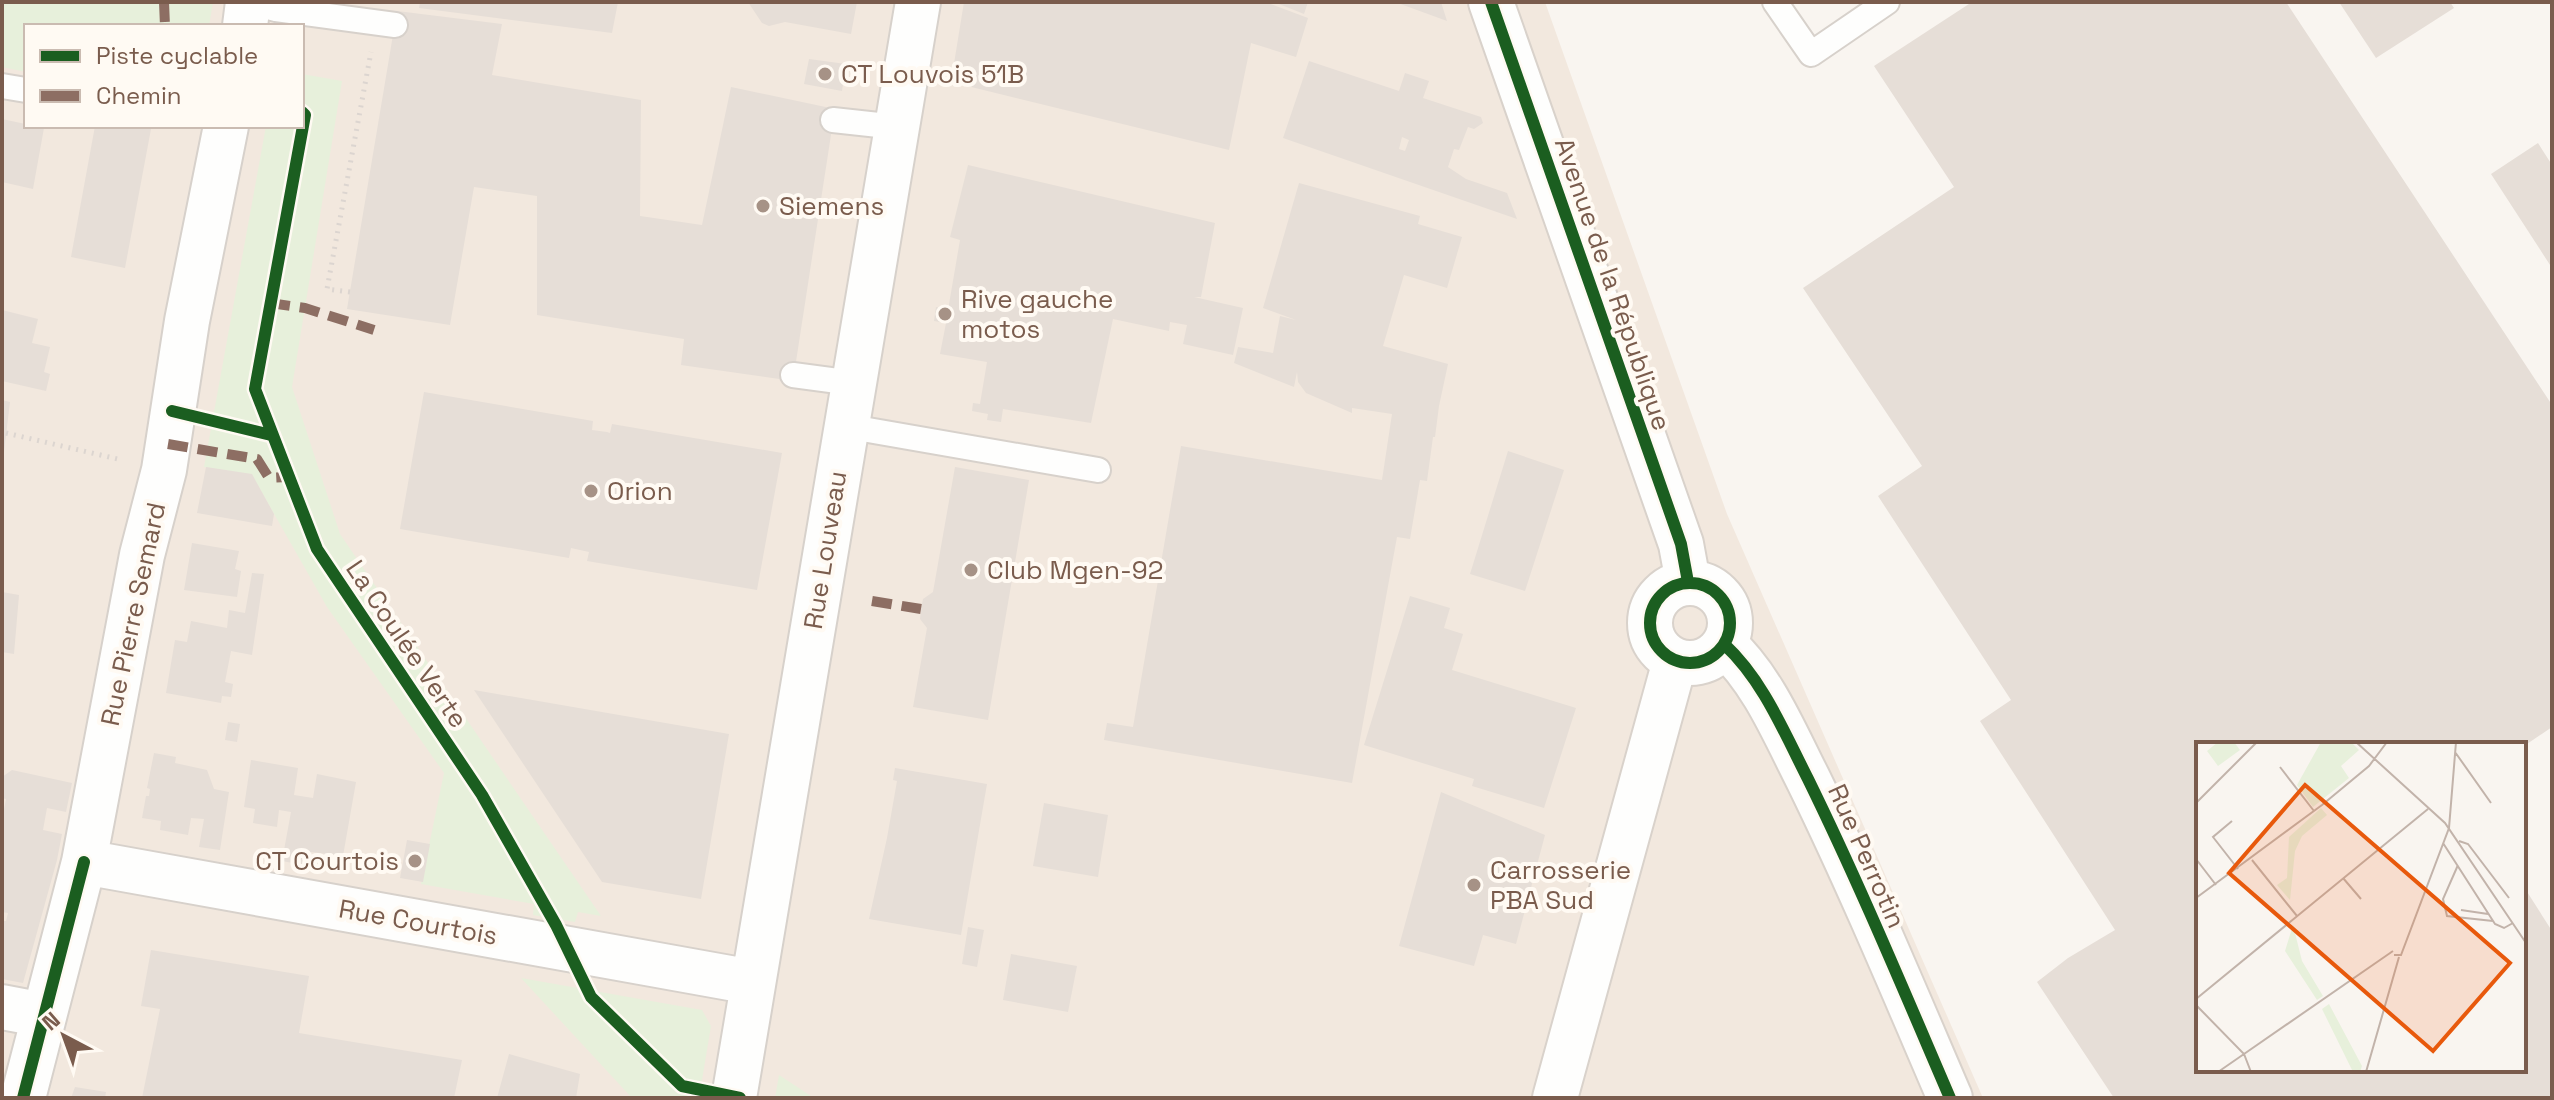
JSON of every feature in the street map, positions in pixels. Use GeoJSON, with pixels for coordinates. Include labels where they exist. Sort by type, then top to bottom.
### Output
{"type":"FeatureCollection","features":[{"type":"Feature","properties":{"kind":"street"},"geometry":{"type":"LineString","coordinates":[[245,24],[248,2]]}},
{"type":"Feature","properties":{"kind":"street","name":"Rue Louveau"},"geometry":{"type":"LineString","coordinates":[[734,1098],[918,2]]}},
{"type":"Feature","properties":{"kind":"street","name":"Avenue de la République"},"geometry":{"type":"LineString","coordinates":[[1491,2],[1681,544],[1688,582]]}},
{"type":"Feature","properties":{"kind":"street","name":"Rue Pierre Semard"},"geometry":{"type":"LineString","coordinates":[[23,1098],[84,862],[142,555],[164,470],[220,128]]}},
{"type":"Feature","properties":{"kind":"street"},"geometry":{"type":"LineString","coordinates":[[1688,582],[1703,584],[1716,591],[1725,602],[1730,616],[1730,630],[1724,644],[1715,655],[1689,664],[1663,654],[1650,630],[1654,603],[1675,585],[1688,582]]}},
{"type":"Feature","properties":{"kind":"street","name":"Rue Perrotin"},"geometry":{"type":"LineString","coordinates":[[1724,644],[1743,661],[1800,763],[1855,879],[1950,1098]]}},
{"type":"Feature","properties":{"kind":"street"},"geometry":{"type":"LineString","coordinates":[[1555,1098],[1675,661]]}},
{"type":"Feature","properties":{"kind":"street","name":"Rue Courtois"},"geometry":{"type":"LineString","coordinates":[[84,862],[752,982]]}},
{"type":"Feature","properties":{"kind":"street"},"geometry":{"type":"LineString","coordinates":[[2,1007],[44,1015]]}},
{"type":"Feature","properties":{"kind":"lane"},"geometry":{"type":"LineString","coordinates":[[248,2],[276,9],[395,25]]}},
{"type":"Feature","properties":{"kind":"lane"},"geometry":{"type":"LineString","coordinates":[[1775,2],[1811,54],[1887,2]]}},
{"type":"Feature","properties":{"kind":"lane"},"geometry":{"type":"LineString","coordinates":[[2,86],[24,90]]}},
{"type":"Feature","properties":{"kind":"lane"},"geometry":{"type":"LineString","coordinates":[[833,120],[897,127]]}},
{"type":"Feature","properties":{"kind":"lane"},"geometry":{"type":"LineString","coordinates":[[793,375],[853,383]]}},
{"type":"Feature","properties":{"kind":"lane"},"geometry":{"type":"LineString","coordinates":[[845,426],[1098,470]]}},
{"type":"Feature","properties":{"kind":"path"},"geometry":{"type":"LineString","coordinates":[[350,292],[327,289],[373,43]]}},
{"type":"Feature","properties":{"kind":"path"},"geometry":{"type":"LineString","coordinates":[[6,433],[164,470]]}},
{"type":"Feature","properties":{"kind":"shaded area"},"geometry":{"type":"Polygon","coordinates":[[[2,2],[1545,2],[1727,514],[1983,1098],[2,1098],[2,2]]]}},
{"type":"Feature","properties":{"kind":"green space"},"geometry":{"type":"Polygon","coordinates":[[[2,2],[213,2],[209,24],[24,24],[24,72],[2,67],[2,2]]]}},
{"type":"Feature","properties":{"kind":"green space"},"geometry":{"type":"Polygon","coordinates":[[[304,74],[342,81],[292,387],[340,534],[601,916],[578,912],[575,922],[533,915],[534,904],[421,884],[444,773],[327,607],[252,475],[204,467],[266,128],[304,128],[304,74]]]}},
{"type":"Feature","properties":{"kind":"green space"},"geometry":{"type":"Polygon","coordinates":[[[521,978],[702,1010],[711,1026],[699,1098],[632,1098],[521,978]]]}},
{"type":"Feature","properties":{"kind":"green space"},"geometry":{"type":"Polygon","coordinates":[[[779,1075],[814,1098],[775,1098],[779,1075]]]}},
{"type":"Feature","properties":{"kind":"building"},"geometry":{"type":"Polygon","coordinates":[[[420,2],[618,2],[612,33],[419,8],[420,2]]]}},
{"type":"Feature","properties":{"kind":"building"},"geometry":{"type":"Polygon","coordinates":[[[748,2],[857,2],[851,34],[785,22],[769,26],[762,23],[748,2]]]}},
{"type":"Feature","properties":{"kind":"building"},"geometry":{"type":"Polygon","coordinates":[[[964,2],[1265,2],[1308,18],[1296,57],[1251,43],[1229,150],[951,82],[964,2]]]}},
{"type":"Feature","properties":{"kind":"building"},"geometry":{"type":"Polygon","coordinates":[[[1274,2],[1308,2],[1304,14],[1274,2]]]}},
{"type":"Feature","properties":{"kind":"building"},"geometry":{"type":"Polygon","coordinates":[[[1395,2],[1441,2],[1447,21],[1395,2]]]}},
{"type":"Feature","properties":{"kind":"building"},"geometry":{"type":"Polygon","coordinates":[[[1972,2],[2286,2],[2552,405],[2552,727],[2526,745],[2526,742],[2196,742],[2196,1072],[2526,1072],[2526,890],[2552,931],[2552,1098],[2114,1098],[2037,982],[2068,958],[2115,930],[1980,721],[2011,700],[1878,496],[1922,466],[1803,288],[1954,187],[1874,66],[1972,2]]]}},
{"type":"Feature","properties":{"kind":"building"},"geometry":{"type":"Polygon","coordinates":[[[2339,2],[2450,2],[2454,8],[2376,58],[2339,2]]]}},
{"type":"Feature","properties":{"kind":"building","name":"Siemens"},"geometry":{"type":"Polygon","coordinates":[[[397,11],[502,24],[492,75],[641,100],[640,216],[702,225],[731,87],[835,109],[793,381],[681,365],[684,339],[537,315],[537,196],[474,187],[450,325],[347,309],[397,11]]]}},
{"type":"Feature","properties":{"kind":"building","name":"CT Louvois 51B"},"geometry":{"type":"Polygon","coordinates":[[[809,59],[846,64],[842,91],[804,84],[809,59]]]}},
{"type":"Feature","properties":{"kind":"building"},"geometry":{"type":"Polygon","coordinates":[[[1309,61],[1399,91],[1405,73],[1429,81],[1423,98],[1481,117],[1483,123],[1474,129],[1468,127],[1459,150],[1454,149],[1448,167],[1466,179],[1507,193],[1517,219],[1283,138],[1309,61]],[[1402,137],[1399,149],[1405,151],[1409,140],[1402,137]]]}},
{"type":"Feature","properties":{"kind":"building"},"geometry":{"type":"Polygon","coordinates":[[[2,119],[24,124],[24,128],[44,128],[33,189],[2,182],[2,119]]]}},
{"type":"Feature","properties":{"kind":"building"},"geometry":{"type":"Polygon","coordinates":[[[95,128],[151,129],[125,268],[71,257],[95,128]]]}},
{"type":"Feature","properties":{"kind":"building"},"geometry":{"type":"Polygon","coordinates":[[[2538,143],[2552,165],[2552,268],[2491,174],[2538,143]]]}},
{"type":"Feature","properties":{"kind":"building"},"geometry":{"type":"Polygon","coordinates":[[[968,165],[1215,223],[1201,297],[1194,297],[1243,308],[1233,355],[1183,344],[1187,325],[1170,322],[1169,331],[1113,319],[1091,423],[1003,409],[1001,422],[987,420],[988,414],[972,411],[973,403],[980,404],[987,362],[940,354],[946,323],[934,321],[936,307],[948,310],[960,240],[950,237],[968,165]]]}},
{"type":"Feature","properties":{"kind":"building"},"geometry":{"type":"Polygon","coordinates":[[[1299,183],[1420,216],[1418,224],[1462,237],[1447,288],[1404,275],[1383,346],[1448,364],[1427,481],[1420,480],[1410,539],[1397,537],[1352,783],[1104,740],[1107,723],[1133,727],[1181,446],[1382,480],[1392,414],[1352,408],[1352,413],[1306,393],[1298,382],[1297,372],[1294,387],[1234,363],[1238,347],[1273,353],[1280,316],[1296,320],[1263,308],[1299,183]]]}},
{"type":"Feature","properties":{"kind":"building"},"geometry":{"type":"Polygon","coordinates":[[[2,310],[38,319],[32,343],[50,347],[44,372],[50,374],[46,391],[2,381],[2,310]]]}},
{"type":"Feature","properties":{"kind":"building","name":"Orion"},"geometry":{"type":"Polygon","coordinates":[[[424,392],[593,421],[592,430],[610,433],[612,424],[782,453],[757,590],[587,561],[589,552],[571,548],[569,558],[400,529],[424,392]]]}},
{"type":"Feature","properties":{"kind":"building"},"geometry":{"type":"Polygon","coordinates":[[[2,400],[10,402],[4,452],[2,452],[2,400]]]}},
{"type":"Feature","properties":{"kind":"building"},"geometry":{"type":"Polygon","coordinates":[[[1508,451],[1564,470],[1525,591],[1470,574],[1508,451]]]}},
{"type":"Feature","properties":{"kind":"building"},"geometry":{"type":"Polygon","coordinates":[[[206,467],[252,474],[274,514],[272,526],[197,513],[206,467]]]}},
{"type":"Feature","properties":{"kind":"building"},"geometry":{"type":"Polygon","coordinates":[[[955,467],[1029,480],[988,720],[913,707],[927,628],[920,619],[921,609],[923,599],[933,592],[955,467]]]}},
{"type":"Feature","properties":{"kind":"building"},"geometry":{"type":"Polygon","coordinates":[[[192,543],[239,551],[235,569],[241,571],[237,597],[184,590],[192,543]]]}},
{"type":"Feature","properties":{"kind":"building"},"geometry":{"type":"Polygon","coordinates":[[[252,573],[264,574],[252,655],[231,651],[225,682],[233,684],[231,697],[222,696],[221,703],[166,693],[175,640],[187,642],[191,621],[227,628],[229,610],[245,613],[252,573]]]}},
{"type":"Feature","properties":{"kind":"building"},"geometry":{"type":"Polygon","coordinates":[[[2,592],[19,595],[14,654],[2,652],[2,592]]]}},
{"type":"Feature","properties":{"kind":"building"},"geometry":{"type":"Polygon","coordinates":[[[1410,596],[1450,608],[1444,628],[1463,634],[1452,670],[1576,708],[1544,808],[1472,786],[1474,779],[1364,745],[1410,596]]]}},
{"type":"Feature","properties":{"kind":"building"},"geometry":{"type":"Polygon","coordinates":[[[474,690],[729,734],[701,899],[602,882],[474,690]]]}},
{"type":"Feature","properties":{"kind":"building"},"geometry":{"type":"Polygon","coordinates":[[[228,722],[240,724],[237,742],[225,740],[228,722]]]}},
{"type":"Feature","properties":{"kind":"building"},"geometry":{"type":"Polygon","coordinates":[[[154,753],[176,757],[175,763],[207,770],[214,789],[229,792],[220,850],[199,847],[204,819],[191,818],[188,835],[160,830],[161,821],[142,818],[146,796],[149,796],[150,789],[147,788],[154,753]]]}},
{"type":"Feature","properties":{"kind":"building"},"geometry":{"type":"Polygon","coordinates":[[[251,760],[298,768],[294,795],[313,798],[317,774],[356,782],[343,856],[311,852],[309,866],[282,861],[291,812],[279,810],[277,827],[253,823],[255,809],[244,807],[251,760]]]}},
{"type":"Feature","properties":{"kind":"building"},"geometry":{"type":"Polygon","coordinates":[[[895,768],[987,784],[961,935],[869,919],[897,781],[893,780],[895,768]]]}},
{"type":"Feature","properties":{"kind":"building"},"geometry":{"type":"Polygon","coordinates":[[[12,770],[72,783],[66,812],[47,808],[43,830],[62,834],[23,983],[2,979],[2,921],[6,921],[8,913],[2,912],[2,819],[6,799],[2,798],[2,777],[12,770]]]}},
{"type":"Feature","properties":{"kind":"building","name":"Carrosserie PBA Sud"},"geometry":{"type":"Polygon","coordinates":[[[1441,792],[1545,835],[1516,944],[1483,935],[1474,966],[1399,946],[1441,792]]]}},
{"type":"Feature","properties":{"kind":"building"},"geometry":{"type":"Polygon","coordinates":[[[1044,803],[1108,815],[1098,877],[1033,866],[1044,803]]]}},
{"type":"Feature","properties":{"kind":"building","name":"CT Courtois"},"geometry":{"type":"Polygon","coordinates":[[[407,840],[430,844],[423,882],[400,878],[407,840]]]}},
{"type":"Feature","properties":{"kind":"building"},"geometry":{"type":"Polygon","coordinates":[[[968,927],[984,930],[977,967],[962,964],[968,927]]]}},
{"type":"Feature","properties":{"kind":"building"},"geometry":{"type":"Polygon","coordinates":[[[151,950],[309,976],[299,1033],[462,1060],[454,1098],[142,1098],[160,1009],[141,1006],[151,950]]]}},
{"type":"Feature","properties":{"kind":"building"},"geometry":{"type":"Polygon","coordinates":[[[1011,954],[1077,966],[1068,1012],[1003,1000],[1011,954]]]}},
{"type":"Feature","properties":{"kind":"building"},"geometry":{"type":"Polygon","coordinates":[[[509,1054],[580,1074],[576,1098],[497,1098],[509,1054]]]}},
{"type":"Feature","properties":{"kind":"building"},"geometry":{"type":"Polygon","coordinates":[[[75,1087],[106,1092],[105,1098],[71,1098],[75,1087]]]}},
{"type":"Feature","properties":{"kind":"marked path"},"geometry":{"type":"LineString","coordinates":[[164,2],[165,24]]}},
{"type":"Feature","properties":{"kind":"marked path"},"geometry":{"type":"LineString","coordinates":[[270,303],[305,308],[374,330]]}},
{"type":"Feature","properties":{"kind":"marked path"},"geometry":{"type":"LineString","coordinates":[[168,444],[257,459],[269,478],[288,477]]}},
{"type":"Feature","properties":{"kind":"marked path"},"geometry":{"type":"LineString","coordinates":[[872,601],[921,609]]}},
{"type":"Feature","properties":{"kind":"cycle path"},"geometry":{"type":"LineString","coordinates":[[1491,2],[1681,544],[1688,582]]}},
{"type":"Feature","properties":{"kind":"cycle path","name":"La Coulée Verte"},"geometry":{"type":"LineString","coordinates":[[304,114],[304,120]]}},
{"type":"Feature","properties":{"kind":"cycle path","name":"La Coulée Verte"},"geometry":{"type":"LineString","coordinates":[[303,128],[255,389],[317,549],[482,795],[556,925],[591,997],[682,1086],[740,1098]]}},
{"type":"Feature","properties":{"kind":"cycle path"},"geometry":{"type":"LineString","coordinates":[[172,411],[271,435]]}},
{"type":"Feature","properties":{"kind":"cycle path"},"geometry":{"type":"LineString","coordinates":[[1682,583],[1698,583],[1719,594],[1730,615],[1730,623],[1730,631],[1719,652],[1698,663],[1682,663],[1668,657],[1656,645],[1650,631],[1650,615],[1656,601],[1668,589],[1682,583]]}},
{"type":"Feature","properties":{"kind":"cycle path"},"geometry":{"type":"LineString","coordinates":[[1724,644],[1761,690],[1790,743],[1863,897],[1950,1098]]}},
{"type":"Feature","properties":{"kind":"cycle path"},"geometry":{"type":"LineString","coordinates":[[23,1098],[84,862]]}},
{"type":"Feature","properties":{"kind":"place","name":"CT Louvois 51B"},"geometry":{"type":"Point","coordinates":[825,74]}},
{"type":"Feature","properties":{"kind":"place","name":"Siemens"},"geometry":{"type":"Point","coordinates":[763,206]}},
{"type":"Feature","properties":{"kind":"place","name":"Rive gauche motos"},"geometry":{"type":"Point","coordinates":[945,314]}},
{"type":"Feature","properties":{"kind":"place","name":"Orion"},"geometry":{"type":"Point","coordinates":[591,491]}},
{"type":"Feature","properties":{"kind":"place","name":"Club Mgen-92"},"geometry":{"type":"Point","coordinates":[971,570]}},
{"type":"Feature","properties":{"kind":"place","name":"CT Courtois"},"geometry":{"type":"Point","coordinates":[415,861]}},
{"type":"Feature","properties":{"kind":"place","name":"Carrosserie PBA Sud"},"geometry":{"type":"Point","coordinates":[1474,885]}}]}
